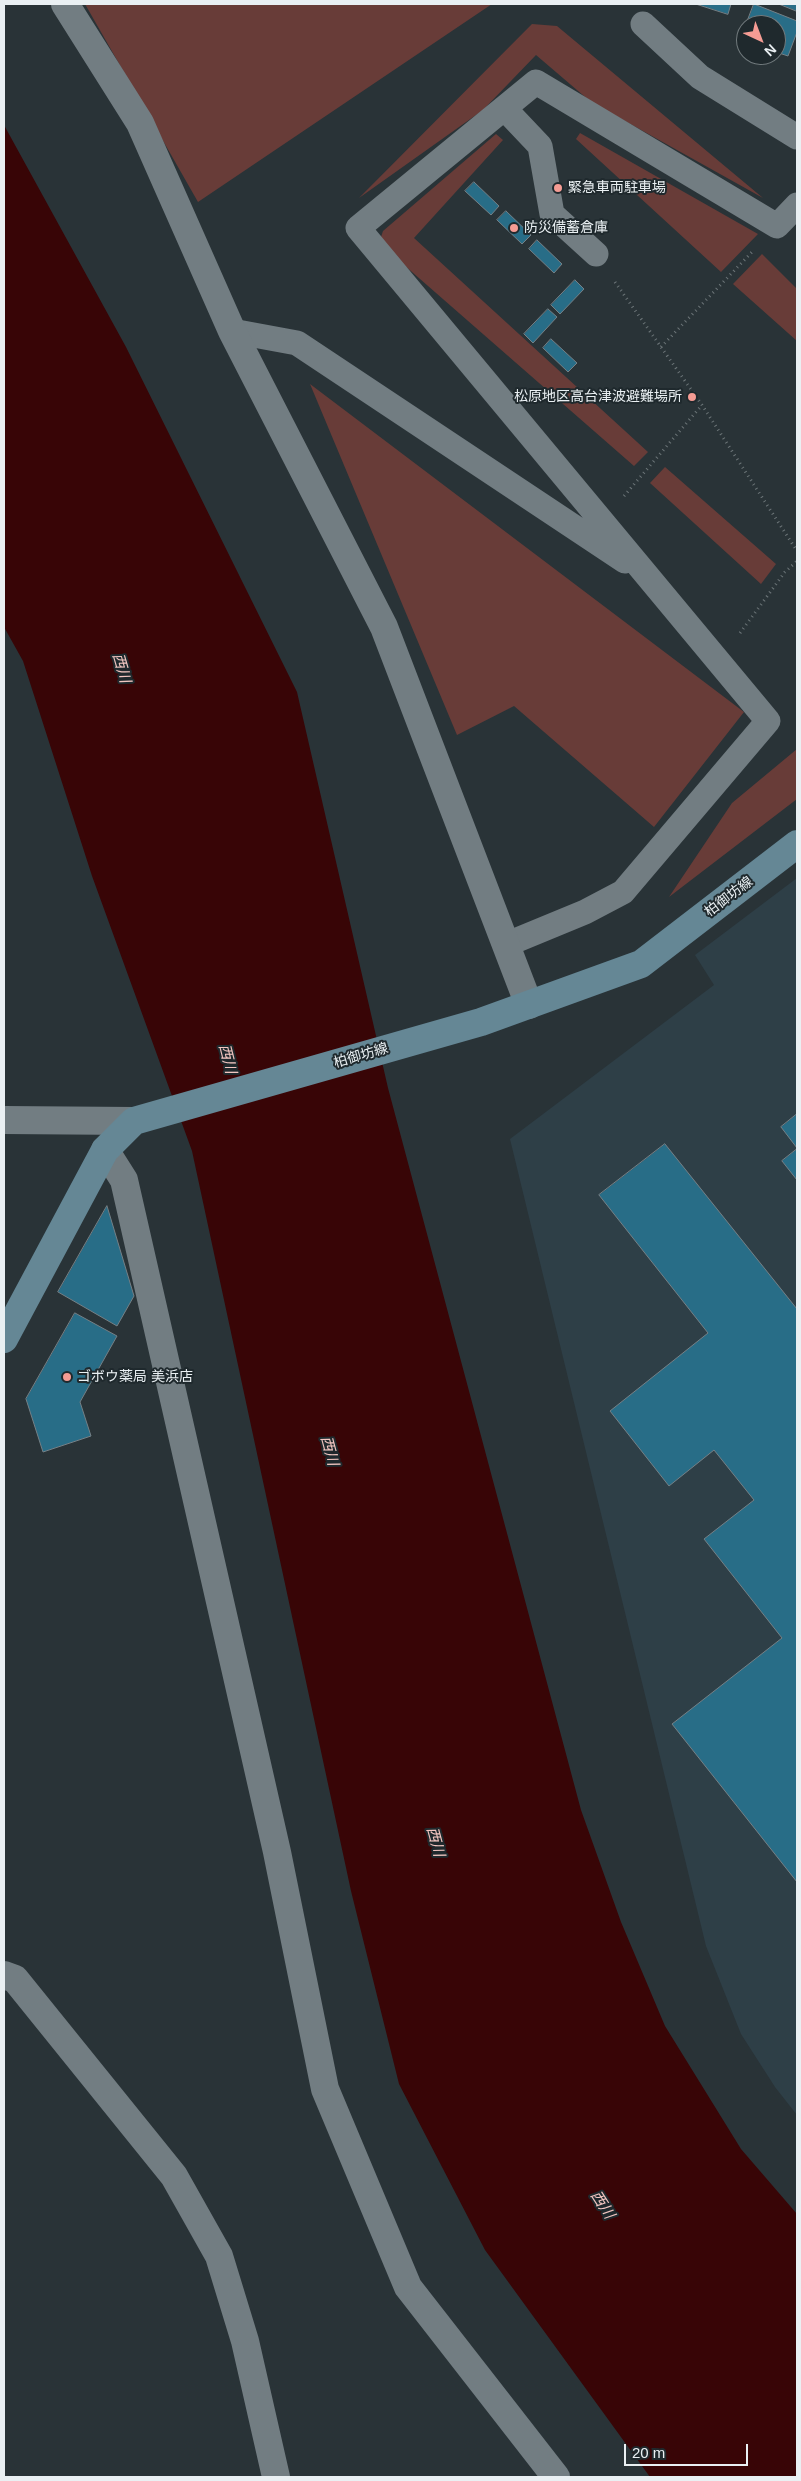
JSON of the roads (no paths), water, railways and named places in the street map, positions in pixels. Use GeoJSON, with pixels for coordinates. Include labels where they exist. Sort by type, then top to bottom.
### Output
{"type":"FeatureCollection","features":[{"type":"Feature","properties":{"kind":"main road","name":"柏御坊線"},"geometry":{"type":"LineString","coordinates":[[4,1339],[105,1150],[134,1121],[481,1022],[641,964],[797,844]]}},
{"type":"Feature","properties":{"kind":"street"},"geometry":{"type":"LineString","coordinates":[[66,4],[140,123],[232,331],[384,627],[529,1005]]}},
{"type":"Feature","properties":{"kind":"street"},"geometry":{"type":"LineString","coordinates":[[4,1120],[134,1121]]}},
{"type":"Feature","properties":{"kind":"street"},"geometry":{"type":"LineString","coordinates":[[105,1150],[124,1180],[277,1852],[325,2089],[408,2287],[556,2477]]}},
{"type":"Feature","properties":{"kind":"street"},"geometry":{"type":"LineString","coordinates":[[4,1975],[15,1979],[174,2176],[214,2248],[245,2341],[276,2477]]}},
{"type":"Feature","properties":{"kind":"lane"},"geometry":{"type":"LineString","coordinates":[[643,24],[700,77],[797,137]]}},
{"type":"Feature","properties":{"kind":"lane"},"geometry":{"type":"LineString","coordinates":[[505,944],[585,912],[624,892],[768,721],[358,228],[536,82],[777,226],[797,205]]}},
{"type":"Feature","properties":{"kind":"lane"},"geometry":{"type":"LineString","coordinates":[[504,108],[540,146],[552,214],[596,254]]}},
{"type":"Feature","properties":{"kind":"lane"},"geometry":{"type":"LineString","coordinates":[[232,331],[297,343],[648,577]]}},
{"type":"Feature","properties":{"kind":"water","name":"西川"},"geometry":{"type":"Polygon","coordinates":[[[4,125],[126,347],[297,692],[388,1088],[581,1810],[621,1922],[665,2026],[741,2149],[797,2214],[797,2477],[650,2477],[485,2250],[399,2084],[351,1891],[192,1151],[92,876],[23,661],[4,627],[4,125]]]}},
{"type":"Feature","properties":{"kind":"place","name":"緊急車両駐車場"},"geometry":{"type":"Point","coordinates":[558,188]}},
{"type":"Feature","properties":{"kind":"place","name":"防災備蓄倉庫"},"geometry":{"type":"Point","coordinates":[514,228]}},
{"type":"Feature","properties":{"kind":"place","name":"松原地区高台津波避難場所"},"geometry":{"type":"Point","coordinates":[692,397]}},
{"type":"Feature","properties":{"kind":"place","name":"ゴボウ薬局 美浜店"},"geometry":{"type":"Point","coordinates":[67,1377]}}]}
